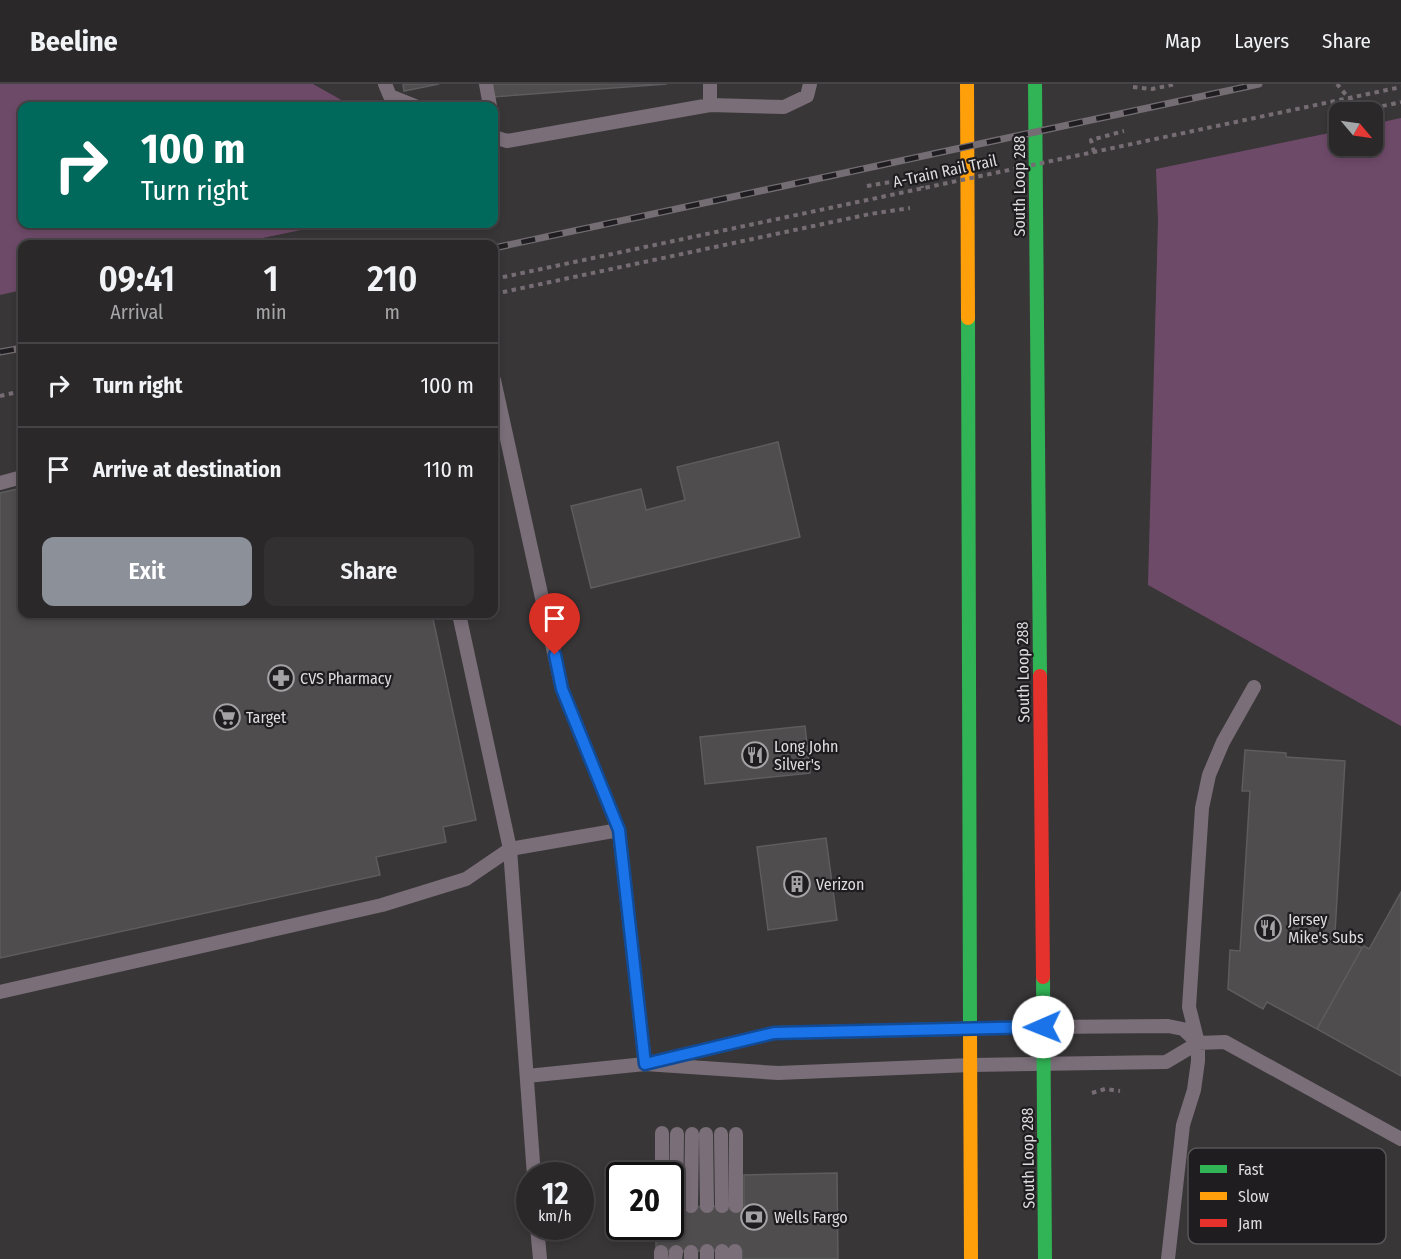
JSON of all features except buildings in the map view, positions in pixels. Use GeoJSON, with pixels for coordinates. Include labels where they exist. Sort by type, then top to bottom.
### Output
{"type":"FeatureCollection","features":[{"type":"Feature","properties":{"kind":"highway"},"geometry":{"type":"LineString","coordinates":[[967,84],[971,1259]]}},
{"type":"Feature","properties":{"kind":"highway","name":"South Loop 288"},"geometry":{"type":"LineString","coordinates":[[1035,84],[1045,1259]]}},
{"type":"Feature","properties":{"kind":"lane"},"geometry":{"type":"LineString","coordinates":[[385,84],[390,96],[405,102]]}},
{"type":"Feature","properties":{"kind":"lane"},"geometry":{"type":"LineString","coordinates":[[486,84],[489,102]]}},
{"type":"Feature","properties":{"kind":"lane"},"geometry":{"type":"LineString","coordinates":[[710,84],[710,105]]}},
{"type":"Feature","properties":{"kind":"lane"},"geometry":{"type":"LineString","coordinates":[[498,138],[507,141],[710,105],[784,107],[807,96],[810,84]]}},
{"type":"Feature","properties":{"kind":"lane"},"geometry":{"type":"LineString","coordinates":[[498,398],[562,689],[619,830],[645,1064]]}},
{"type":"Feature","properties":{"kind":"lane"},"geometry":{"type":"LineString","coordinates":[[0,483],[18,478]]}},
{"type":"Feature","properties":{"kind":"lane"},"geometry":{"type":"LineString","coordinates":[[460,618],[510,849],[533,1162]]}},
{"type":"Feature","properties":{"kind":"lane"},"geometry":{"type":"LineString","coordinates":[[1168,1259],[1183,1125],[1194,1090],[1198,1042],[1189,1007],[1202,808],[1209,775],[1223,742],[1254,687]]}},
{"type":"Feature","properties":{"kind":"lane"},"geometry":{"type":"LineString","coordinates":[[0,992],[382,906],[466,879],[510,849],[619,830]]}},
{"type":"Feature","properties":{"kind":"lane"},"geometry":{"type":"LineString","coordinates":[[526,1076],[645,1064],[774,1033],[1168,1026],[1183,1029],[1198,1042]]}},
{"type":"Feature","properties":{"kind":"lane"},"geometry":{"type":"LineString","coordinates":[[645,1064],[778,1073],[971,1065],[1166,1062],[1198,1042],[1225,1042],[1401,1139]]}},
{"type":"Feature","properties":{"kind":"lane"},"geometry":{"type":"LineString","coordinates":[[662,1133],[662,1162]]}},
{"type":"Feature","properties":{"kind":"lane"},"geometry":{"type":"LineString","coordinates":[[677,1134],[677,1162]]}},
{"type":"Feature","properties":{"kind":"lane"},"geometry":{"type":"LineString","coordinates":[[691,1206],[699,1134],[707,1206]]}},
{"type":"Feature","properties":{"kind":"lane"},"geometry":{"type":"LineString","coordinates":[[722,1134],[729,1206],[736,1134]]}},
{"type":"Feature","properties":{"kind":"lane"},"geometry":{"type":"LineString","coordinates":[[538,1240],[540,1259]]}},
{"type":"Feature","properties":{"kind":"path"},"geometry":{"type":"LineString","coordinates":[[1133,87],[1152,89],[1176,84]]}},
{"type":"Feature","properties":{"kind":"path"},"geometry":{"type":"LineString","coordinates":[[1337,84],[1354,102],[1363,106],[1382,106],[1401,102]]}},
{"type":"Feature","properties":{"kind":"path","name":"A-Train Rail Trail"},"geometry":{"type":"LineString","coordinates":[[498,278],[1401,87]]}},
{"type":"Feature","properties":{"kind":"path"},"geometry":{"type":"LineString","coordinates":[[1094,152],[1091,140],[1124,131]]}},
{"type":"Feature","properties":{"kind":"path"},"geometry":{"type":"LineString","coordinates":[[867,186],[920,177],[922,188]]}},
{"type":"Feature","properties":{"kind":"path"},"geometry":{"type":"LineString","coordinates":[[498,293],[870,214],[910,208]]}},
{"type":"Feature","properties":{"kind":"path"},"geometry":{"type":"LineString","coordinates":[[0,396],[18,392]]}},
{"type":"Feature","properties":{"kind":"path"},"geometry":{"type":"LineString","coordinates":[[1092,1093],[1105,1089],[1120,1091]]}},
{"type":"Feature","properties":{"kind":"shaded area"},"geometry":{"type":"Polygon","coordinates":[[[0,84],[313,84],[345,102],[18,102],[18,228],[311,228],[252,240],[18,240],[18,291],[0,295],[0,84]]]}},
{"type":"Feature","properties":{"kind":"shaded area"},"geometry":{"type":"Polygon","coordinates":[[[1401,118],[1401,726],[1148,585],[1158,221],[1156,169],[1329,133],[1329,156],[1383,156],[1383,122],[1401,118]]]}},
{"type":"Feature","properties":{"kind":"railway"},"geometry":{"type":"LineString","coordinates":[[498,247],[1259,84]]}},
{"type":"Feature","properties":{"kind":"railway"},"geometry":{"type":"LineString","coordinates":[[0,352],[18,349]]}},
{"type":"Feature","properties":{"kind":"traffic: fast"},"geometry":{"type":"LineString","coordinates":[[1035,84],[1040,676]]}},
{"type":"Feature","properties":{"kind":"traffic: fast"},"geometry":{"type":"LineString","coordinates":[[968,318],[970,1028]]}},
{"type":"Feature","properties":{"kind":"traffic: fast"},"geometry":{"type":"LineString","coordinates":[[1043,977],[1045,1259]]}},
{"type":"Feature","properties":{"kind":"traffic: slow"},"geometry":{"type":"LineString","coordinates":[[967,84],[968,318]]}},
{"type":"Feature","properties":{"kind":"traffic: slow"},"geometry":{"type":"LineString","coordinates":[[970,1028],[971,1259]]}},
{"type":"Feature","properties":{"kind":"traffic: jam"},"geometry":{"type":"LineString","coordinates":[[1040,676],[1043,977]]}},
{"type":"Feature","properties":{"kind":"place","name":"CVS Pharmacy"},"geometry":{"type":"Point","coordinates":[281,678]}},
{"type":"Feature","properties":{"kind":"place","name":"Target"},"geometry":{"type":"Point","coordinates":[227,717]}},
{"type":"Feature","properties":{"kind":"place","name":"Long John Silver's"},"geometry":{"type":"Point","coordinates":[755,755]}},
{"type":"Feature","properties":{"kind":"place","name":"Verizon"},"geometry":{"type":"Point","coordinates":[797,884]}},
{"type":"Feature","properties":{"kind":"place","name":"Jersey Mike's Subs"},"geometry":{"type":"Point","coordinates":[1268,928]}},
{"type":"Feature","properties":{"kind":"place","name":"Wells Fargo"},"geometry":{"type":"Point","coordinates":[754,1217]}},
{"type":"Feature","properties":{"kind":"route"},"geometry":{"type":"LineString","coordinates":[[555,655],[562,689],[619,830],[645,1064],[774,1033],[1043,1027]]}}]}
